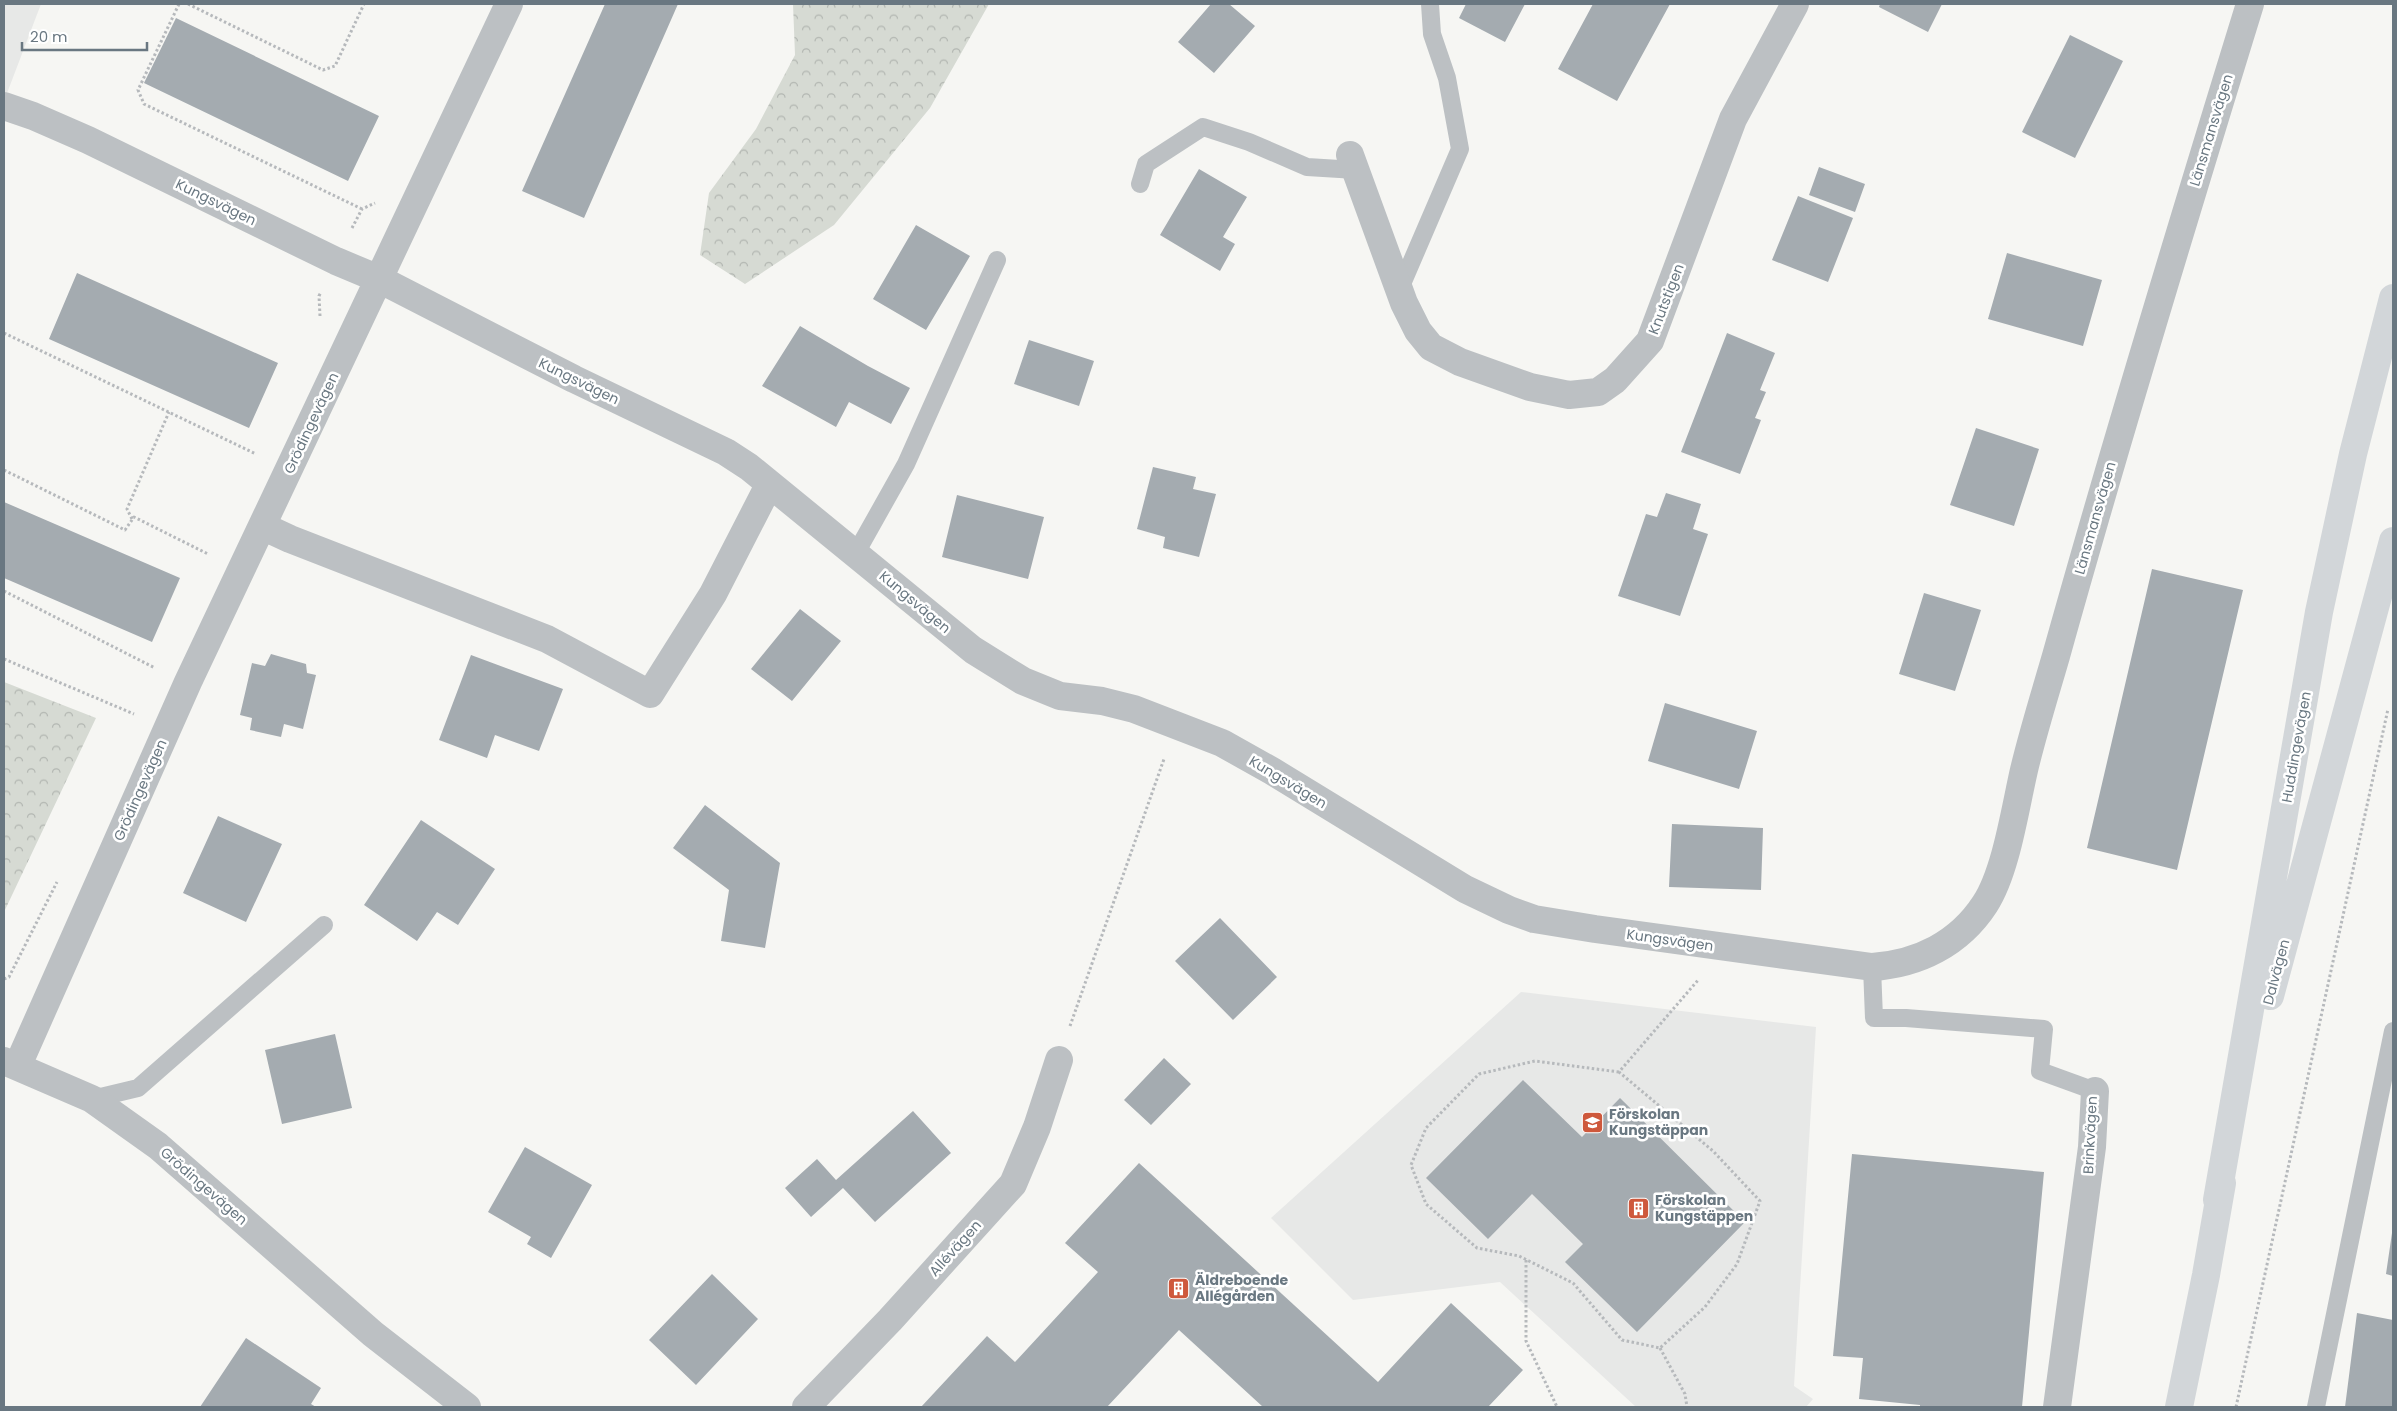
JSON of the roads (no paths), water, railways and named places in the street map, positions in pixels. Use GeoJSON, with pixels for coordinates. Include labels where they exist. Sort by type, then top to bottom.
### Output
{"type":"FeatureCollection","features":[{"type":"Feature","properties":{"kind":"main road","name":"Huddingevägen"},"geometry":{"type":"LineString","coordinates":[[2217,1200],[2319,612],[2353,454],[2393,298]]}},
{"type":"Feature","properties":{"kind":"main road","name":"Dalvägen"},"geometry":{"type":"LineString","coordinates":[[2180,1407],[2206,1275],[2217,1200],[2276,973],[2393,541]]}},
{"type":"Feature","properties":{"kind":"street","name":"Grödingevägen"},"geometry":{"type":"LineString","coordinates":[[467,1407],[373,1334],[158,1146],[92,1099],[11,1063],[413,203],[509,4]]}},
{"type":"Feature","properties":{"kind":"street","name":"Knutstigen"},"geometry":{"type":"LineString","coordinates":[[1353,162],[1399,291],[1418,331],[1431,347],[1460,362],[1530,387],[1569,395],[1598,392],[1615,380],[1650,341],[1733,119],[1795,4]]}},
{"type":"Feature","properties":{"kind":"street","name":"Länsmansvägen"},"geometry":{"type":"LineString","coordinates":[[1872,967],[1911,962],[1940,948],[1967,926],[1986,903],[2003,862],[2025,766],[2120,426],[2250,4]]}},
{"type":"Feature","properties":{"kind":"street","name":"Kungsvägen"},"geometry":{"type":"LineString","coordinates":[[4,106],[33,116],[112,151],[336,261],[379,279],[574,379],[726,452],[749,467],[973,650],[1023,681],[1060,696],[1102,701],[1134,709],[1176,724],[1222,744],[1272,771],[1465,888],[1509,910],[1534,919],[1595,930],[1872,967]]}},
{"type":"Feature","properties":{"kind":"street"},"geometry":{"type":"LineString","coordinates":[[262,526],[290,539],[547,639],[650,694],[713,594],[769,485]]}},
{"type":"Feature","properties":{"kind":"street","name":"Allévägen"},"geometry":{"type":"LineString","coordinates":[[806,1407],[890,1320],[1013,1184],[1037,1127],[1059,1060]]}},
{"type":"Feature","properties":{"kind":"street","name":"Brinkvägen"},"geometry":{"type":"LineString","coordinates":[[2057,1407],[2092,1147],[2095,1091]]}},
{"type":"Feature","properties":{"kind":"lane"},"geometry":{"type":"LineString","coordinates":[[1399,291],[1460,149],[1447,78],[1432,34],[1430,4]]}},
{"type":"Feature","properties":{"kind":"lane"},"geometry":{"type":"LineString","coordinates":[[1140,184],[1146,164],[1203,127],[1249,142],[1307,166],[1353,162]]}},
{"type":"Feature","properties":{"kind":"lane"},"geometry":{"type":"LineString","coordinates":[[856,553],[906,464],[997,260]]}},
{"type":"Feature","properties":{"kind":"lane"},"geometry":{"type":"LineString","coordinates":[[92,1099],[138,1088],[324,925]]}},
{"type":"Feature","properties":{"kind":"lane","name":"Brinkvägen"},"geometry":{"type":"LineString","coordinates":[[1872,967],[1874,1018],[1906,1018],[2044,1029],[2040,1070],[2095,1091]]}},
{"type":"Feature","properties":{"kind":"lane"},"geometry":{"type":"LineString","coordinates":[[2316,1407],[2393,1031]]}},
{"type":"Feature","properties":{"kind":"place","name":"Förskolan Kungstäppan"},"geometry":{"type":"Point","coordinates":[1593,1122]}},
{"type":"Feature","properties":{"kind":"place","name":"Förskolan Kungstäppen"},"geometry":{"type":"Point","coordinates":[1639,1208]}},
{"type":"Feature","properties":{"kind":"place","name":"Äldreboende Allégården"},"geometry":{"type":"Point","coordinates":[1179,1288]}}]}
